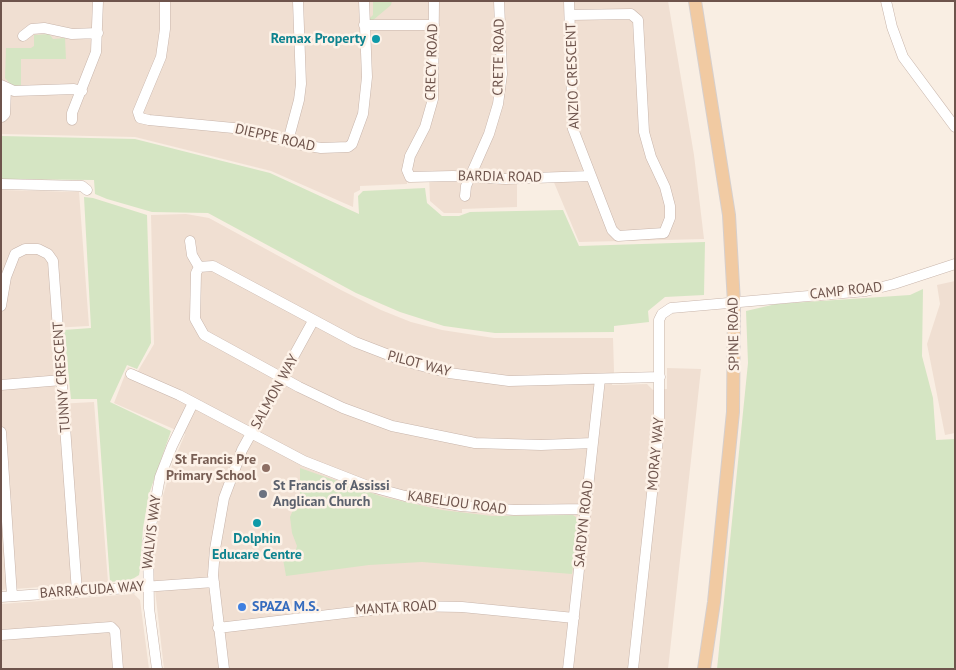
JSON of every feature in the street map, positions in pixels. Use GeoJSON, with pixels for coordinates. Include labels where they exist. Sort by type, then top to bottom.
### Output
{"type":"FeatureCollection","features":[{"type":"Feature","properties":{"kind":"main road","name":"SPINE ROAD"},"geometry":{"type":"LineString","coordinates":[[695,1],[729,215],[734,303],[733,412],[714,602],[704,669]]}},
{"type":"Feature","properties":{"kind":"street"},"geometry":{"type":"LineString","coordinates":[[72,120],[72,113],[96,52],[98,1]]}},
{"type":"Feature","properties":{"kind":"street","name":"DIEPPE ROAD"},"geometry":{"type":"LineString","coordinates":[[165,1],[165,29],[161,57],[138,112],[142,119],[235,128],[310,147],[348,147],[354,140],[363,114],[367,92],[364,25]]}},
{"type":"Feature","properties":{"kind":"street"},"geometry":{"type":"LineString","coordinates":[[288,141],[299,100],[301,84],[298,1]]}},
{"type":"Feature","properties":{"kind":"street"},"geometry":{"type":"LineString","coordinates":[[364,1],[364,25],[434,26]]}},
{"type":"Feature","properties":{"kind":"street","name":"CRECY ROAD"},"geometry":{"type":"LineString","coordinates":[[410,177],[407,170],[410,156],[425,126],[433,99],[434,1]]}},
{"type":"Feature","properties":{"kind":"street","name":"CRETE ROAD"},"geometry":{"type":"LineString","coordinates":[[465,196],[470,177],[489,134],[498,104],[502,74],[499,1]]}},
{"type":"Feature","properties":{"kind":"street","name":"ANZIO CRESCENT"},"geometry":{"type":"LineString","coordinates":[[569,1],[574,129],[614,234],[641,236],[664,234],[670,218],[670,206],[665,187],[651,157],[644,132],[638,20],[631,14],[570,15]]}},
{"type":"Feature","properties":{"kind":"street"},"geometry":{"type":"LineString","coordinates":[[886,1],[892,27],[903,57],[955,127]]}},
{"type":"Feature","properties":{"kind":"street"},"geometry":{"type":"LineString","coordinates":[[23,36],[32,29],[44,28],[72,34],[98,33]]}},
{"type":"Feature","properties":{"kind":"street"},"geometry":{"type":"LineString","coordinates":[[2,117],[5,114],[4,86],[14,91],[74,89],[82,91]]}},
{"type":"Feature","properties":{"kind":"street","name":"BARDIA ROAD"},"geometry":{"type":"LineString","coordinates":[[410,177],[505,179],[591,176]]}},
{"type":"Feature","properties":{"kind":"street"},"geometry":{"type":"LineString","coordinates":[[1,184],[82,186],[88,190]]}},
{"type":"Feature","properties":{"kind":"street"},"geometry":{"type":"LineString","coordinates":[[190,241],[192,255],[199,267],[195,280],[195,320],[200,330],[282,378],[366,418],[452,439],[506,445],[593,443]]}},
{"type":"Feature","properties":{"kind":"street","name":"TUNNY CRESCENT"},"geometry":{"type":"LineString","coordinates":[[1,306],[6,277],[15,254],[25,249],[38,249],[48,254],[53,261],[77,592]]}},
{"type":"Feature","properties":{"kind":"street","name":"CAMP ROAD"},"geometry":{"type":"LineString","coordinates":[[734,303],[743,300],[875,289],[955,264]]}},
{"type":"Feature","properties":{"kind":"street","name":"PILOT WAY"},"geometry":{"type":"LineString","coordinates":[[199,267],[207,265],[222,270],[313,321],[378,352],[449,373],[509,380],[600,380],[660,377]]}},
{"type":"Feature","properties":{"kind":"street","name":"MORAY WAY"},"geometry":{"type":"LineString","coordinates":[[633,669],[659,430],[659,320],[662,314],[671,308],[734,303]]}},
{"type":"Feature","properties":{"kind":"street","name":"SALMON WAY"},"geometry":{"type":"LineString","coordinates":[[224,669],[214,582],[214,549],[224,498],[238,460],[251,434],[313,321]]}},
{"type":"Feature","properties":{"kind":"street","name":"KABELJOU ROAD"},"geometry":{"type":"LineString","coordinates":[[130,374],[193,403],[304,462],[336,475],[405,496],[484,508],[586,509]]}},
{"type":"Feature","properties":{"kind":"street"},"geometry":{"type":"LineString","coordinates":[[1,385],[62,380]]}},
{"type":"Feature","properties":{"kind":"street","name":"SARDYN ROAD"},"geometry":{"type":"LineString","coordinates":[[568,669],[600,380]]}},
{"type":"Feature","properties":{"kind":"street","name":"WALVIS WAY"},"geometry":{"type":"LineString","coordinates":[[157,669],[148,586],[148,542],[160,477],[172,446],[193,403]]}},
{"type":"Feature","properties":{"kind":"street"},"geometry":{"type":"LineString","coordinates":[[1,432],[6,597]]}},
{"type":"Feature","properties":{"kind":"street","name":"BARRACUDA WAY"},"geometry":{"type":"LineString","coordinates":[[6,597],[214,582]]}},
{"type":"Feature","properties":{"kind":"street","name":"MANTA ROAD"},"geometry":{"type":"LineString","coordinates":[[218,628],[405,606],[462,606],[574,618]]}},
{"type":"Feature","properties":{"kind":"street"},"geometry":{"type":"LineString","coordinates":[[1,635],[111,627],[115,631],[118,669]]}},
{"type":"Feature","properties":{"kind":"shaded area"},"geometry":{"type":"Polygon","coordinates":[[[1,1],[668,1],[694,155],[704,239],[579,242],[550,173],[517,174],[517,207],[462,209],[462,213],[444,213],[430,201],[429,173],[406,172],[407,184],[360,186],[360,190],[354,193],[353,207],[271,171],[135,137],[1,134],[1,1]]]}},
{"type":"Feature","properties":{"kind":"shaded area"},"geometry":{"type":"Polygon","coordinates":[[[1,190],[79,192],[89,326],[51,328],[57,404],[94,402],[108,582],[1,590],[1,190]]]}},
{"type":"Feature","properties":{"kind":"shaded area"},"geometry":{"type":"Polygon","coordinates":[[[186,214],[209,218],[341,290],[381,310],[411,322],[442,330],[494,338],[613,338],[614,371],[612,385],[647,384],[653,390],[667,389],[667,368],[701,369],[668,669],[164,669],[153,572],[156,532],[162,499],[172,465],[185,434],[114,403],[128,367],[138,371],[154,344],[151,215],[186,214]]]}},
{"type":"Feature","properties":{"kind":"shaded area"},"geometry":{"type":"Polygon","coordinates":[[[955,281],[955,433],[945,435],[927,344],[940,304],[937,285],[955,281]]]}},
{"type":"Feature","properties":{"kind":"shaded area"},"geometry":{"type":"Polygon","coordinates":[[[134,594],[140,600],[149,669],[1,669],[1,604],[134,594]]]}},
{"type":"Feature","properties":{"kind":"green space"},"geometry":{"type":"Polygon","coordinates":[[[373,1],[392,1],[391,5],[372,21],[368,20],[373,15],[373,1]]]}},
{"type":"Feature","properties":{"kind":"green space"},"geometry":{"type":"Polygon","coordinates":[[[49,34],[53,39],[65,38],[66,59],[21,59],[21,88],[13,87],[5,78],[6,48],[31,48],[34,46],[34,35],[49,34]]]}},
{"type":"Feature","properties":{"kind":"green space"},"geometry":{"type":"Polygon","coordinates":[[[1,136],[135,139],[270,173],[359,214],[358,196],[363,191],[425,188],[427,203],[442,216],[459,216],[470,212],[563,210],[579,246],[705,242],[704,295],[665,297],[648,311],[649,322],[614,326],[614,332],[495,333],[444,326],[400,312],[356,293],[208,213],[152,212],[107,199],[95,194],[94,180],[1,179],[1,136]]]}},
{"type":"Feature","properties":{"kind":"green space"},"geometry":{"type":"Polygon","coordinates":[[[84,197],[93,198],[147,215],[151,343],[137,369],[127,365],[110,402],[171,431],[149,494],[143,528],[139,575],[131,580],[110,582],[97,399],[71,399],[64,330],[91,328],[84,197]]]}},
{"type":"Feature","properties":{"kind":"green space"},"geometry":{"type":"Polygon","coordinates":[[[923,289],[922,356],[933,398],[936,440],[955,439],[955,669],[717,669],[748,363],[746,311],[776,304],[910,295],[923,289]]]}},
{"type":"Feature","properties":{"kind":"green space"},"geometry":{"type":"Polygon","coordinates":[[[300,468],[383,497],[442,510],[492,516],[573,515],[577,518],[578,526],[572,574],[422,562],[369,565],[286,576],[283,559],[295,553],[297,546],[292,533],[290,517],[300,494],[300,468]]]}},
{"type":"Feature","properties":{"kind":"place","name":"Remax Property"},"geometry":{"type":"Point","coordinates":[376,39]}},
{"type":"Feature","properties":{"kind":"place","name":"St Francis Pre Primary School"},"geometry":{"type":"Point","coordinates":[266,468]}},
{"type":"Feature","properties":{"kind":"place","name":"St Francis of Assissi Anglican Church"},"geometry":{"type":"Point","coordinates":[263,494]}},
{"type":"Feature","properties":{"kind":"place","name":"Dolphin Educare Centre"},"geometry":{"type":"Point","coordinates":[257,523]}},
{"type":"Feature","properties":{"kind":"place","name":"SPAZA M.S."},"geometry":{"type":"Point","coordinates":[242,607]}}]}
